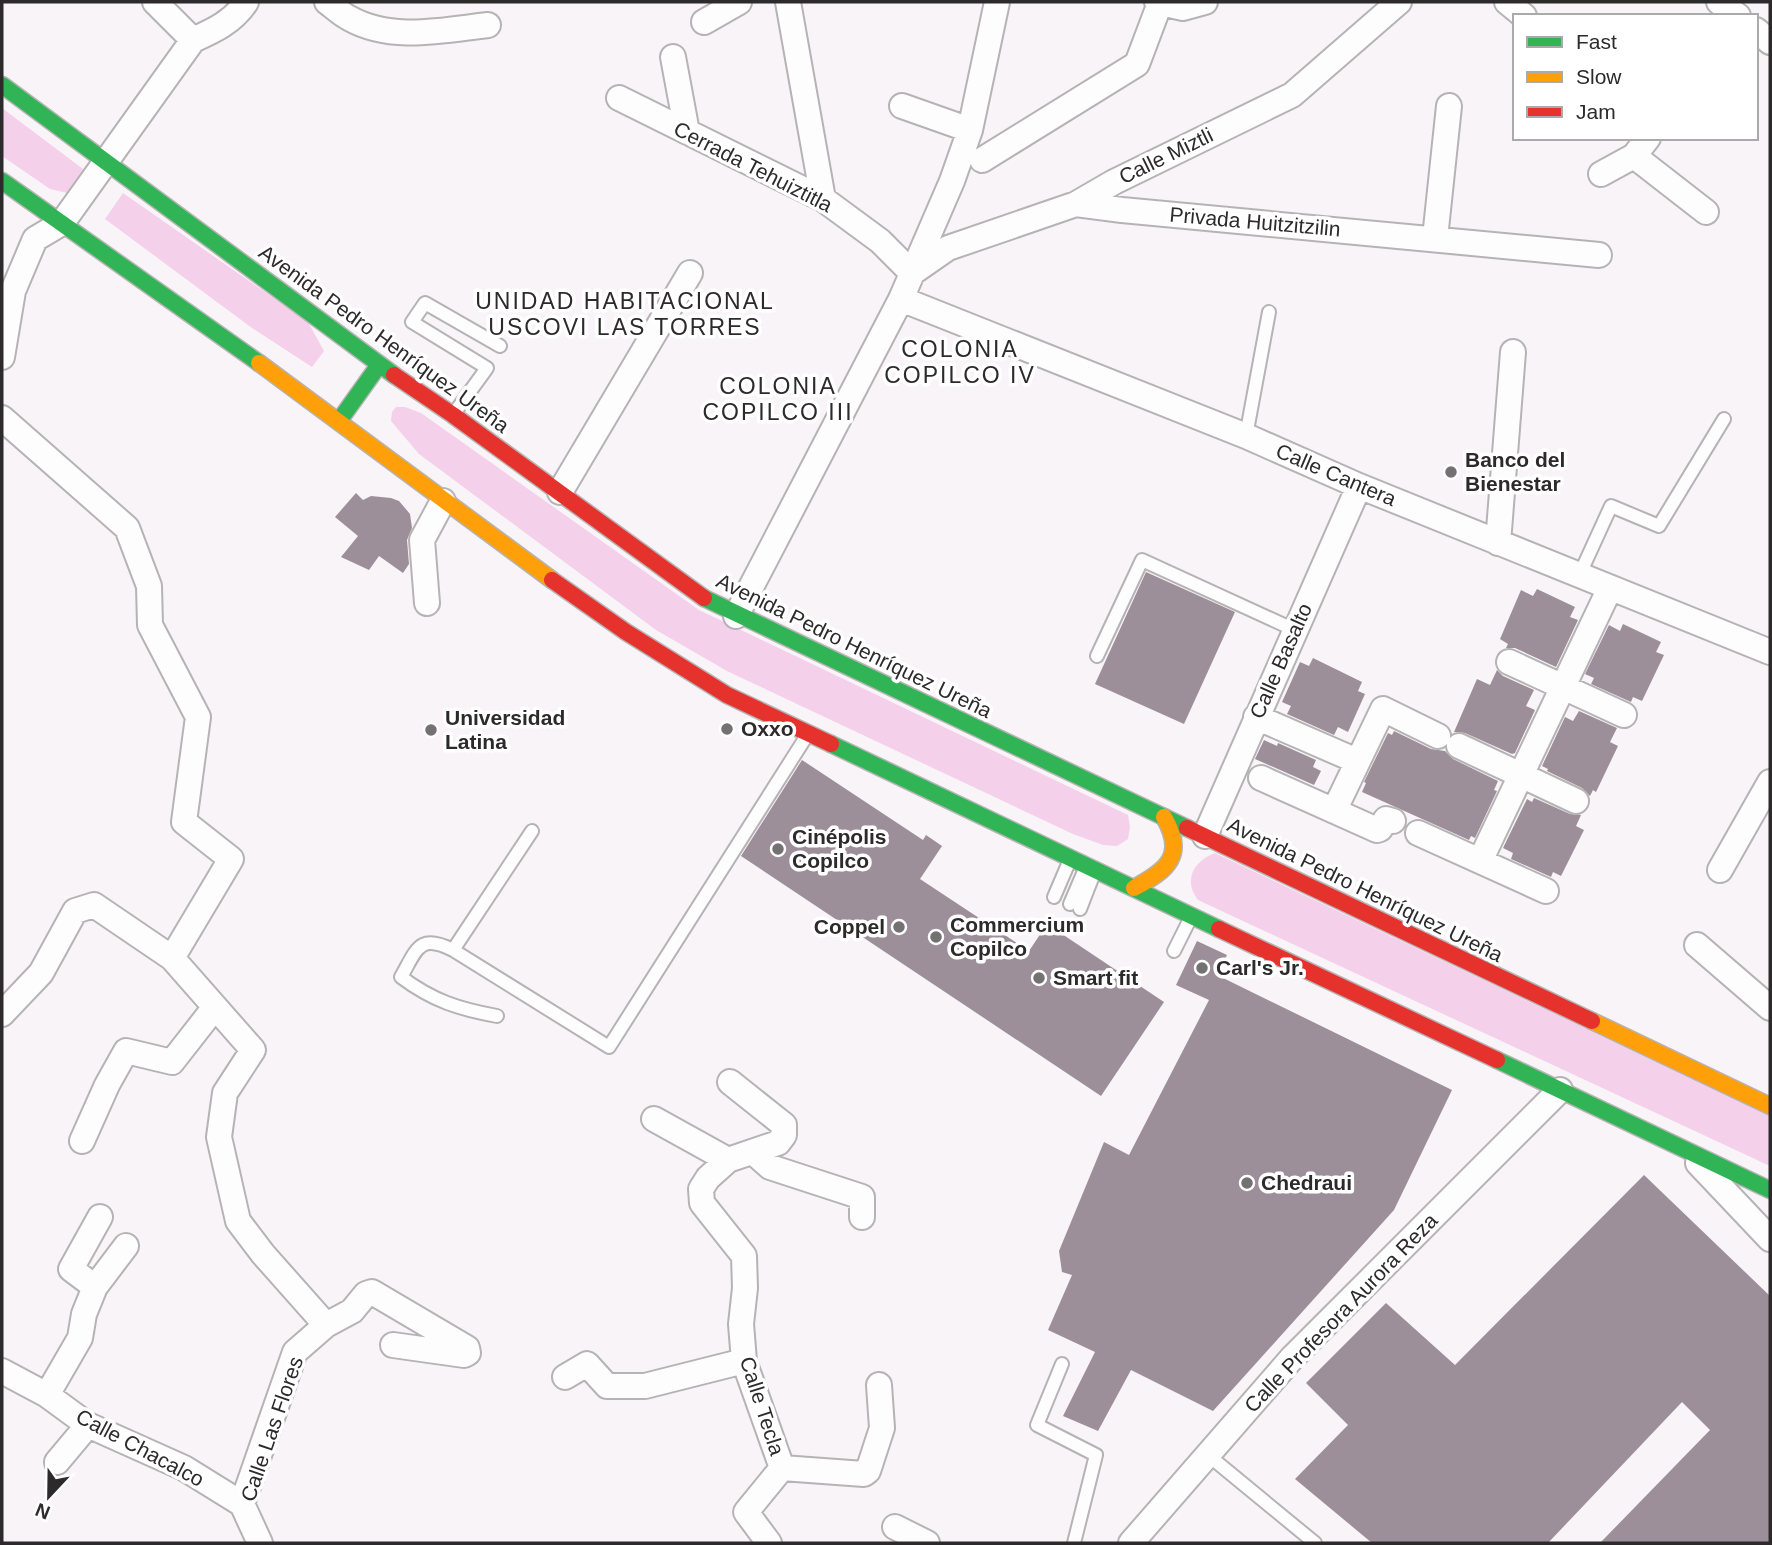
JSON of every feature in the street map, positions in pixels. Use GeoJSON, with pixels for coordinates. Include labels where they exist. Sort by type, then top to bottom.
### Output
{"type":"FeatureCollection","features":[{"type":"Feature","properties":{"kind":"main road","name":"Avenida Pedro Henríquez Ureña"},"geometry":{"type":"LineString","coordinates":[[2,85],[379,365],[453,415],[707,600],[1164,817],[1201,843],[1770,1106]]}},
{"type":"Feature","properties":{"kind":"main road"},"geometry":{"type":"LineString","coordinates":[[2,181],[339,421],[600,616],[727,695],[1770,1190]]}},
{"type":"Feature","properties":{"kind":"main road"},"geometry":{"type":"LineString","coordinates":[[339,421],[379,365]]}},
{"type":"Feature","properties":{"kind":"main road"},"geometry":{"type":"LineString","coordinates":[[1134,888],[1162,873],[1172,858],[1175,841],[1164,817]]}},
{"type":"Feature","properties":{"kind":"main road"},"geometry":{"type":"LineString","coordinates":[[1183,893],[1191,915]]}},
{"type":"Feature","properties":{"kind":"street"},"geometry":{"type":"LineString","coordinates":[[155,2],[192,40]]}},
{"type":"Feature","properties":{"kind":"street"},"geometry":{"type":"LineString","coordinates":[[2,357],[13,291],[35,239],[62,223],[192,40],[218,29],[246,2]]}},
{"type":"Feature","properties":{"kind":"street"},"geometry":{"type":"LineString","coordinates":[[327,2],[349,19],[382,30],[415,33],[488,25]]}},
{"type":"Feature","properties":{"kind":"street"},"geometry":{"type":"LineString","coordinates":[[704,22],[739,2]]}},
{"type":"Feature","properties":{"kind":"street"},"geometry":{"type":"LineString","coordinates":[[789,2],[823,199]]}},
{"type":"Feature","properties":{"kind":"street"},"geometry":{"type":"LineString","coordinates":[[736,616],[901,299],[952,181],[970,130],[997,2]]}},
{"type":"Feature","properties":{"kind":"street"},"geometry":{"type":"LineString","coordinates":[[982,160],[1137,64],[1159,3],[1183,8],[1205,2]]}},
{"type":"Feature","properties":{"kind":"street","name":"Calle Miztli"},"geometry":{"type":"LineString","coordinates":[[912,273],[948,248],[1076,204],[1114,182],[1292,95],[1399,2]]}},
{"type":"Feature","properties":{"kind":"street"},"geometry":{"type":"LineString","coordinates":[[1507,2],[1522,14]]}},
{"type":"Feature","properties":{"kind":"street"},"geometry":{"type":"LineString","coordinates":[[1719,2],[1735,14]]}},
{"type":"Feature","properties":{"kind":"street"},"geometry":{"type":"LineString","coordinates":[[673,57],[687,132]]}},
{"type":"Feature","properties":{"kind":"street","name":"Cerrada Tehuiztitla"},"geometry":{"type":"LineString","coordinates":[[619,98],[823,199],[880,241],[912,273]]}},
{"type":"Feature","properties":{"kind":"street"},"geometry":{"type":"LineString","coordinates":[[902,106],[970,130]]}},
{"type":"Feature","properties":{"kind":"street"},"geometry":{"type":"LineString","coordinates":[[1435,238],[1449,106]]}},
{"type":"Feature","properties":{"kind":"street"},"geometry":{"type":"LineString","coordinates":[[1601,174],[1641,147],[1706,212]]}},
{"type":"Feature","properties":{"kind":"street","name":"Privada Huitzitzilin"},"geometry":{"type":"LineString","coordinates":[[1076,204],[1599,255]]}},
{"type":"Feature","properties":{"kind":"street"},"geometry":{"type":"LineString","coordinates":[[560,492],[690,273]]}},
{"type":"Feature","properties":{"kind":"street","name":"Calle Cantera"},"geometry":{"type":"LineString","coordinates":[[901,299],[1246,436],[1359,486],[1770,652]]}},
{"type":"Feature","properties":{"kind":"street"},"geometry":{"type":"LineString","coordinates":[[1498,543],[1513,352]]}},
{"type":"Feature","properties":{"kind":"street"},"geometry":{"type":"LineString","coordinates":[[2,418],[127,528],[149,586],[150,625],[198,717],[184,822],[231,859],[172,958]]}},
{"type":"Feature","properties":{"kind":"street","name":"Calle Basalto"},"geometry":{"type":"LineString","coordinates":[[1201,843],[1359,486]]}},
{"type":"Feature","properties":{"kind":"street"},"geometry":{"type":"LineString","coordinates":[[427,603],[422,540],[443,501]]}},
{"type":"Feature","properties":{"kind":"street"},"geometry":{"type":"LineString","coordinates":[[1481,859],[1610,588]]}},
{"type":"Feature","properties":{"kind":"street"},"geometry":{"type":"LineString","coordinates":[[1509,662],[1624,715]]}},
{"type":"Feature","properties":{"kind":"street"},"geometry":{"type":"LineString","coordinates":[[1335,811],[1383,709],[1576,801]]}},
{"type":"Feature","properties":{"kind":"street"},"geometry":{"type":"LineString","coordinates":[[1256,717],[1357,761]]}},
{"type":"Feature","properties":{"kind":"street"},"geometry":{"type":"LineString","coordinates":[[1261,778],[1377,830],[1385,819],[1393,821]]}},
{"type":"Feature","properties":{"kind":"street"},"geometry":{"type":"LineString","coordinates":[[1720,870],[1770,782]]}},
{"type":"Feature","properties":{"kind":"street"},"geometry":{"type":"LineString","coordinates":[[1418,832],[1546,891]]}},
{"type":"Feature","properties":{"kind":"street"},"geometry":{"type":"LineString","coordinates":[[2,1014],[41,973],[75,911],[94,905],[172,958],[253,1049],[225,1093],[219,1137],[238,1221],[263,1254],[326,1325]]}},
{"type":"Feature","properties":{"kind":"street"},"geometry":{"type":"LineString","coordinates":[[1698,946],[1770,1008]]}},
{"type":"Feature","properties":{"kind":"street"},"geometry":{"type":"LineString","coordinates":[[82,1141],[107,1085],[126,1051],[172,1062],[215,1007]]}},
{"type":"Feature","properties":{"kind":"street","name":"Calle Tecla"},"geometry":{"type":"LineString","coordinates":[[730,1083],[784,1125],[784,1135],[778,1143],[728,1160],[708,1178],[701,1189],[702,1203],[744,1256],[746,1288],[741,1324],[744,1361],[782,1468],[747,1512],[769,1543]]}},
{"type":"Feature","properties":{"kind":"street","name":"Calle Profesora Aurora Reza"},"geometry":{"type":"LineString","coordinates":[[1131,1543],[1301,1348],[1560,1090]]}},
{"type":"Feature","properties":{"kind":"street"},"geometry":{"type":"LineString","coordinates":[[654,1119],[728,1160]]}},
{"type":"Feature","properties":{"kind":"street"},"geometry":{"type":"LineString","coordinates":[[1685,1150],[1770,1239]]}},
{"type":"Feature","properties":{"kind":"street"},"geometry":{"type":"LineString","coordinates":[[752,1152],[770,1167],[862,1198],[862,1217]]}},
{"type":"Feature","properties":{"kind":"street"},"geometry":{"type":"LineString","coordinates":[[95,1287],[71,1269],[100,1217]]}},
{"type":"Feature","properties":{"kind":"street"},"geometry":{"type":"LineString","coordinates":[[47,1395],[80,1338],[84,1314],[95,1287],[127,1246]]}},
{"type":"Feature","properties":{"kind":"street","name":"Calle Las Flores"},"geometry":{"type":"LineString","coordinates":[[260,1543],[242,1504],[295,1352],[326,1325],[352,1311],[366,1294],[372,1292],[467,1348],[468,1353],[464,1355],[393,1345]]}},
{"type":"Feature","properties":{"kind":"street"},"geometry":{"type":"LineString","coordinates":[[565,1377],[587,1364],[607,1386],[645,1386],[744,1361]]}},
{"type":"Feature","properties":{"kind":"street","name":"Calle Chacalco"},"geometry":{"type":"LineString","coordinates":[[2,1371],[47,1395],[88,1425],[184,1468],[242,1504]]}},
{"type":"Feature","properties":{"kind":"street"},"geometry":{"type":"LineString","coordinates":[[782,1468],[863,1474],[868,1471],[882,1428],[879,1385]]}},
{"type":"Feature","properties":{"kind":"street"},"geometry":{"type":"LineString","coordinates":[[57,1462],[88,1425]]}},
{"type":"Feature","properties":{"kind":"street"},"geometry":{"type":"LineString","coordinates":[[895,1527],[927,1543]]}},
{"type":"Feature","properties":{"kind":"lane"},"geometry":{"type":"LineString","coordinates":[[453,415],[487,368],[412,322],[418,312],[425,303],[500,346]]}},
{"type":"Feature","properties":{"kind":"lane"},"geometry":{"type":"LineString","coordinates":[[1246,436],[1269,313]]}},
{"type":"Feature","properties":{"kind":"lane"},"geometry":{"type":"LineString","coordinates":[[1579,576],[1611,506],[1659,526],[1724,419]]}},
{"type":"Feature","properties":{"kind":"lane"},"geometry":{"type":"LineString","coordinates":[[1097,656],[1142,561],[1295,630]]}},
{"type":"Feature","properties":{"kind":"lane"},"geometry":{"type":"LineString","coordinates":[[497,1016],[461,1009],[426,995],[401,977],[416,951],[427,942],[437,942],[609,1047],[808,733]]}},
{"type":"Feature","properties":{"kind":"lane"},"geometry":{"type":"LineString","coordinates":[[453,950],[532,831]]}},
{"type":"Feature","properties":{"kind":"lane"},"geometry":{"type":"LineString","coordinates":[[1054,897],[1070,858]]}},
{"type":"Feature","properties":{"kind":"lane"},"geometry":{"type":"LineString","coordinates":[[1075,907],[1091,868]]}},
{"type":"Feature","properties":{"kind":"lane"},"geometry":{"type":"LineString","coordinates":[[1174,951],[1191,915]]}},
{"type":"Feature","properties":{"kind":"lane"},"geometry":{"type":"LineString","coordinates":[[1062,1364],[1037,1424],[1097,1455],[1074,1543]]}},
{"type":"Feature","properties":{"kind":"lane"},"geometry":{"type":"LineString","coordinates":[[1208,1455],[1315,1543]]}},
{"type":"Feature","properties":{"kind":"shaded area"},"geometry":{"type":"Polygon","coordinates":[[[2,108],[83,169],[82,180],[68,193],[50,189],[2,156],[2,108]]]}},
{"type":"Feature","properties":{"kind":"shaded area"},"geometry":{"type":"Polygon","coordinates":[[[123,193],[308,322],[324,351],[312,367],[252,328],[105,219],[123,193]]]}},
{"type":"Feature","properties":{"kind":"shaded area"},"geometry":{"type":"Polygon","coordinates":[[[396,407],[405,407],[421,413],[699,610],[1128,815],[1128,839],[1117,846],[1103,845],[1073,834],[727,671],[656,630],[419,454],[391,421],[396,407]]]}},
{"type":"Feature","properties":{"kind":"shaded area"},"geometry":{"type":"Polygon","coordinates":[[[1215,853],[1770,1116],[1770,1166],[1198,900],[1191,886],[1193,872],[1201,861],[1215,853]]]}},
{"type":"Feature","properties":{"kind":"building"},"geometry":{"type":"Polygon","coordinates":[[[356,493],[363,500],[371,496],[399,501],[410,514],[412,528],[407,540],[409,564],[403,573],[379,556],[369,570],[341,557],[358,536],[335,517],[356,493]]]}},
{"type":"Feature","properties":{"kind":"building"},"geometry":{"type":"Polygon","coordinates":[[[1146,572],[1235,612],[1184,724],[1095,684],[1146,572]]]}},
{"type":"Feature","properties":{"kind":"building"},"geometry":{"type":"Polygon","coordinates":[[[1537,589],[1575,607],[1570,617],[1578,620],[1556,667],[1515,648],[1506,648],[1508,644],[1500,639],[1521,590],[1533,596],[1537,589]]]}},
{"type":"Feature","properties":{"kind":"building"},"geometry":{"type":"Polygon","coordinates":[[[1623,624],[1661,642],[1656,652],[1664,655],[1642,701],[1633,697],[1631,702],[1591,684],[1594,678],[1585,674],[1609,625],[1620,631],[1623,624]]]}},
{"type":"Feature","properties":{"kind":"building"},"geometry":{"type":"Polygon","coordinates":[[[1313,658],[1362,682],[1358,691],[1365,694],[1348,732],[1338,727],[1334,735],[1287,714],[1291,706],[1282,702],[1300,662],[1309,666],[1313,658]]]}},
{"type":"Feature","properties":{"kind":"building"},"geometry":{"type":"Polygon","coordinates":[[[1497,670],[1503,676],[1534,690],[1526,706],[1535,710],[1515,753],[1512,754],[1465,733],[1454,732],[1477,679],[1490,685],[1497,670]]]}},
{"type":"Feature","properties":{"kind":"building"},"geometry":{"type":"Polygon","coordinates":[[[1579,711],[1617,728],[1610,742],[1618,746],[1596,792],[1593,790],[1590,796],[1582,788],[1542,766],[1565,717],[1573,721],[1579,711]]]}},
{"type":"Feature","properties":{"kind":"building"},"geometry":{"type":"Polygon","coordinates":[[[1394,731],[1431,749],[1445,751],[1453,759],[1498,781],[1494,790],[1497,791],[1475,838],[1471,836],[1469,840],[1362,792],[1366,783],[1364,782],[1388,733],[1392,735],[1394,731]]]}},
{"type":"Feature","properties":{"kind":"building"},"geometry":{"type":"Polygon","coordinates":[[[1264,740],[1277,746],[1278,743],[1316,760],[1313,767],[1321,771],[1314,785],[1255,759],[1264,740]]]}},
{"type":"Feature","properties":{"kind":"building","name":"Commercium Copilco"},"geometry":{"type":"Polygon","coordinates":[[[802,760],[923,840],[926,835],[942,846],[920,879],[1029,951],[1047,924],[1164,1002],[1101,1096],[741,856],[802,760]]]}},
{"type":"Feature","properties":{"kind":"building"},"geometry":{"type":"Polygon","coordinates":[[[1534,798],[1570,814],[1581,815],[1576,826],[1584,830],[1561,876],[1553,872],[1551,877],[1511,859],[1513,853],[1503,848],[1527,799],[1532,802],[1534,798]]]}},
{"type":"Feature","properties":{"kind":"building","name":"Chedraui"},"geometry":{"type":"Polygon","coordinates":[[[1197,941],[1227,955],[1217,975],[1452,1090],[1394,1210],[1213,1411],[1131,1370],[1098,1431],[1063,1416],[1095,1352],[1048,1330],[1072,1275],[1062,1272],[1059,1251],[1104,1142],[1129,1155],[1209,1000],[1176,985],[1197,941]]]}},
{"type":"Feature","properties":{"kind":"building"},"geometry":{"type":"Polygon","coordinates":[[[1644,1175],[1770,1296],[1770,1543],[1600,1543],[1710,1430],[1682,1402],[1548,1543],[1372,1543],[1295,1479],[1348,1425],[1306,1383],[1386,1303],[1455,1365],[1644,1175]]]}},
{"type":"Feature","properties":{"kind":"traffic: fast"},"geometry":{"type":"LineString","coordinates":[[2,85],[394,375]]}},
{"type":"Feature","properties":{"kind":"traffic: fast"},"geometry":{"type":"LineString","coordinates":[[2,181],[259,363]]}},
{"type":"Feature","properties":{"kind":"traffic: fast"},"geometry":{"type":"LineString","coordinates":[[339,421],[379,365]]}},
{"type":"Feature","properties":{"kind":"traffic: fast"},"geometry":{"type":"LineString","coordinates":[[704,598],[1187,828]]}},
{"type":"Feature","properties":{"kind":"traffic: fast"},"geometry":{"type":"LineString","coordinates":[[831,744],[1219,929]]}},
{"type":"Feature","properties":{"kind":"traffic: fast"},"geometry":{"type":"LineString","coordinates":[[1497,1060],[1770,1190]]}},
{"type":"Feature","properties":{"kind":"traffic: slow"},"geometry":{"type":"LineString","coordinates":[[259,363],[552,580]]}},
{"type":"Feature","properties":{"kind":"traffic: slow"},"geometry":{"type":"LineString","coordinates":[[1134,888],[1156,875],[1170,860],[1173,842],[1164,817]]}},
{"type":"Feature","properties":{"kind":"traffic: slow"},"geometry":{"type":"LineString","coordinates":[[1592,1021],[1770,1106]]}},
{"type":"Feature","properties":{"kind":"traffic: jam"},"geometry":{"type":"LineString","coordinates":[[394,375],[704,598]]}},
{"type":"Feature","properties":{"kind":"traffic: jam"},"geometry":{"type":"LineString","coordinates":[[552,580],[626,632],[727,695],[831,744]]}},
{"type":"Feature","properties":{"kind":"traffic: jam"},"geometry":{"type":"LineString","coordinates":[[1187,828],[1592,1021]]}},
{"type":"Feature","properties":{"kind":"traffic: jam"},"geometry":{"type":"LineString","coordinates":[[1219,929],[1497,1060]]}},
{"type":"Feature","properties":{"kind":"place","name":"Banco del Bienestar"},"geometry":{"type":"Point","coordinates":[1451,472]}},
{"type":"Feature","properties":{"kind":"place","name":"Oxxo"},"geometry":{"type":"Point","coordinates":[727,729]}},
{"type":"Feature","properties":{"kind":"place","name":"Universidad Latina"},"geometry":{"type":"Point","coordinates":[431,730]}},
{"type":"Feature","properties":{"kind":"place","name":"Cinépolis Copilco"},"geometry":{"type":"Point","coordinates":[778,849]}},
{"type":"Feature","properties":{"kind":"place","name":"Coppel"},"geometry":{"type":"Point","coordinates":[899,927]}},
{"type":"Feature","properties":{"kind":"place","name":"Commercium Copilco"},"geometry":{"type":"Point","coordinates":[936,937]}},
{"type":"Feature","properties":{"kind":"place","name":"Carl's Jr."},"geometry":{"type":"Point","coordinates":[1202,968]}},
{"type":"Feature","properties":{"kind":"place","name":"Smart fit"},"geometry":{"type":"Point","coordinates":[1039,978]}},
{"type":"Feature","properties":{"kind":"place","name":"Chedraui"},"geometry":{"type":"Point","coordinates":[1247,1183]}},
{"type":"Feature","properties":{"kind":"district","name":"UNIDAD HABITACIONAL USCOVI LAS TORRES"},"geometry":{"type":"Point","coordinates":[625,314]}},
{"type":"Feature","properties":{"kind":"district","name":"COLONIA COPILCO IV"},"geometry":{"type":"Point","coordinates":[960,362]}},
{"type":"Feature","properties":{"kind":"district","name":"COLONIA COPILCO III"},"geometry":{"type":"Point","coordinates":[778,399]}}]}
